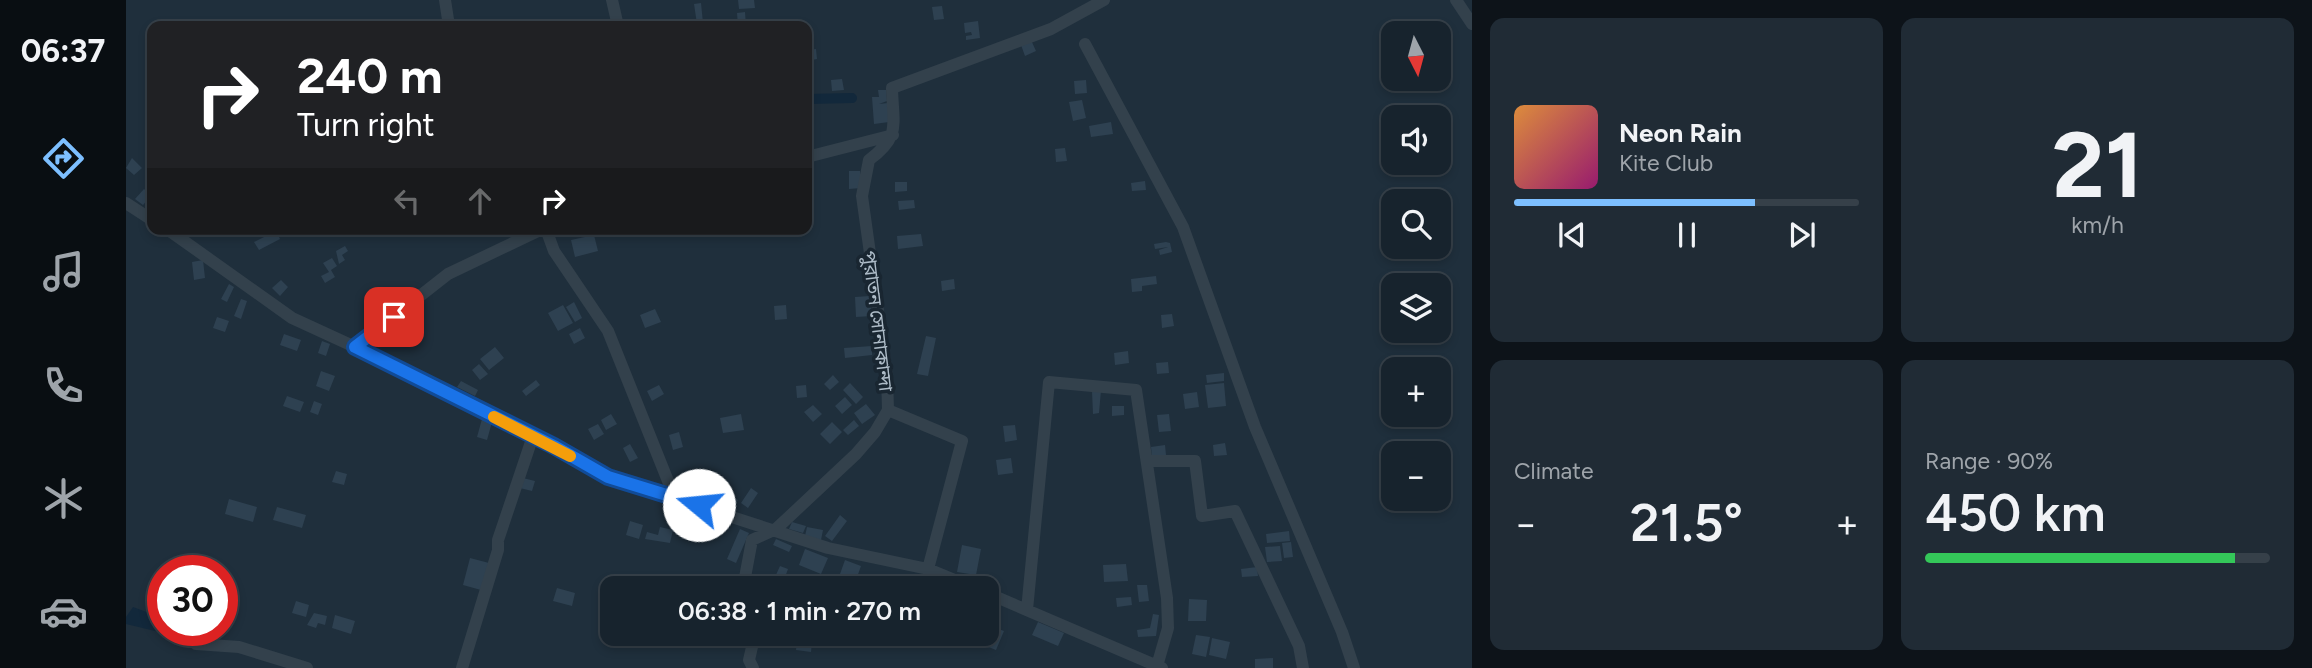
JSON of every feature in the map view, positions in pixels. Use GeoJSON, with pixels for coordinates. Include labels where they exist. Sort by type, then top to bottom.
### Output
{"type":"FeatureCollection","features":[{"type":"Feature","properties":{"kind":"street"},"geometry":{"type":"LineString","coordinates":[[445,0],[448,21]]}},
{"type":"Feature","properties":{"kind":"street"},"geometry":{"type":"LineString","coordinates":[[611,0],[617,21]]}},
{"type":"Feature","properties":{"kind":"street"},"geometry":{"type":"LineString","coordinates":[[812,156],[893,135],[892,88],[1051,29],[1104,0]]}},
{"type":"Feature","properties":{"kind":"street"},"geometry":{"type":"LineString","coordinates":[[1456,0],[1472,24]]}},
{"type":"Feature","properties":{"kind":"street"},"geometry":{"type":"LineString","coordinates":[[1085,44],[1183,227],[1255,426],[1342,632],[1354,668]]}},
{"type":"Feature","properties":{"kind":"street","name":"পুরাতন সোনাকান্দা"},"geometry":{"type":"LineString","coordinates":[[745,576],[752,540],[776,529],[856,454],[875,432],[888,410],[887,375],[862,196],[869,160],[888,145],[893,135]]}},
{"type":"Feature","properties":{"kind":"street"},"geometry":{"type":"LineString","coordinates":[[126,203],[147,217]]}},
{"type":"Feature","properties":{"kind":"street"},"geometry":{"type":"LineString","coordinates":[[175,235],[292,318],[533,436],[608,477],[674,496],[828,548],[928,569],[945,576]]}},
{"type":"Feature","properties":{"kind":"street"},"geometry":{"type":"LineString","coordinates":[[355,347],[448,274],[531,235]]}},
{"type":"Feature","properties":{"kind":"street"},"geometry":{"type":"LineString","coordinates":[[547,235],[554,251],[608,331],[674,496]]}},
{"type":"Feature","properties":{"kind":"street"},"geometry":{"type":"LineString","coordinates":[[999,598],[1160,667],[1168,628],[1167,598],[1136,390],[1049,382],[1027,610]]}},
{"type":"Feature","properties":{"kind":"street"},"geometry":{"type":"LineString","coordinates":[[888,410],[962,441],[928,569]]}},
{"type":"Feature","properties":{"kind":"street"},"geometry":{"type":"LineString","coordinates":[[462,668],[498,550],[498,540],[533,436]]}},
{"type":"Feature","properties":{"kind":"street"},"geometry":{"type":"LineString","coordinates":[[1147,461],[1195,461],[1202,516],[1234,511],[1299,646],[1303,668]]}},
{"type":"Feature","properties":{"kind":"street"},"geometry":{"type":"LineString","coordinates":[[238,646],[307,668]]}},
{"type":"Feature","properties":{"kind":"street"},"geometry":{"type":"LineString","coordinates":[[752,646],[749,660],[753,668]]}},
{"type":"Feature","properties":{"kind":"water"},"geometry":{"type":"Polygon","coordinates":[[[133,607],[147,612],[147,629],[126,624],[126,617],[133,607]]]}},
{"type":"Feature","properties":{"kind":"building"},"geometry":{"type":"Polygon","coordinates":[[[738,0],[754,0],[755,8],[739,9],[738,0]]]}},
{"type":"Feature","properties":{"kind":"building"},"geometry":{"type":"Polygon","coordinates":[[[701,3],[703,21],[697,21],[694,4],[701,3]]]}},
{"type":"Feature","properties":{"kind":"building"},"geometry":{"type":"Polygon","coordinates":[[[942,6],[944,19],[934,20],[932,7],[942,6]]]}},
{"type":"Feature","properties":{"kind":"building"},"geometry":{"type":"Polygon","coordinates":[[[745,12],[746,21],[738,21],[737,13],[745,12]]]}},
{"type":"Feature","properties":{"kind":"building"},"geometry":{"type":"Polygon","coordinates":[[[978,21],[980,38],[966,40],[966,36],[972,35],[971,32],[965,33],[964,23],[978,21]]]}},
{"type":"Feature","properties":{"kind":"building"},"geometry":{"type":"Polygon","coordinates":[[[1031,40],[1036,51],[1025,56],[1021,45],[1031,40]]]}},
{"type":"Feature","properties":{"kind":"building"},"geometry":{"type":"Polygon","coordinates":[[[812,49],[816,49],[817,59],[812,60],[812,49]]]}},
{"type":"Feature","properties":{"kind":"building"},"geometry":{"type":"Polygon","coordinates":[[[842,79],[844,90],[832,91],[831,80],[842,79]]]}},
{"type":"Feature","properties":{"kind":"building"},"geometry":{"type":"Polygon","coordinates":[[[1086,80],[1087,93],[1075,94],[1074,81],[1086,80]]]}},
{"type":"Feature","properties":{"kind":"building"},"geometry":{"type":"Polygon","coordinates":[[[878,90],[886,90],[887,101],[879,104],[888,103],[889,122],[874,124],[872,97],[879,97],[878,90]]]}},
{"type":"Feature","properties":{"kind":"building"},"geometry":{"type":"Polygon","coordinates":[[[1082,100],[1086,118],[1073,121],[1069,102],[1082,100]]]}},
{"type":"Feature","properties":{"kind":"building"},"geometry":{"type":"Polygon","coordinates":[[[1111,122],[1113,134],[1091,137],[1089,126],[1111,122]]]}},
{"type":"Feature","properties":{"kind":"building"},"geometry":{"type":"Polygon","coordinates":[[[1065,148],[1067,161],[1056,162],[1055,149],[1065,148]]]}},
{"type":"Feature","properties":{"kind":"building"},"geometry":{"type":"Polygon","coordinates":[[[132,158],[142,168],[134,175],[126,168],[132,158]]]}},
{"type":"Feature","properties":{"kind":"building"},"geometry":{"type":"Polygon","coordinates":[[[849,171],[860,171],[861,188],[849,189],[849,171]]]}},
{"type":"Feature","properties":{"kind":"building"},"geometry":{"type":"Polygon","coordinates":[[[1145,181],[1146,190],[1132,191],[1131,183],[1145,181]]]}},
{"type":"Feature","properties":{"kind":"building"},"geometry":{"type":"Polygon","coordinates":[[[895,182],[907,182],[907,191],[895,192],[895,182]]]}},
{"type":"Feature","properties":{"kind":"building"},"geometry":{"type":"Polygon","coordinates":[[[144,189],[147,191],[147,201],[143,205],[135,199],[144,189]]]}},
{"type":"Feature","properties":{"kind":"building"},"geometry":{"type":"Polygon","coordinates":[[[914,200],[915,208],[899,210],[898,201],[914,200]]]}},
{"type":"Feature","properties":{"kind":"building"},"geometry":{"type":"Polygon","coordinates":[[[921,234],[923,246],[898,249],[897,236],[921,234]]]}},
{"type":"Feature","properties":{"kind":"building"},"geometry":{"type":"Polygon","coordinates":[[[268,235],[278,235],[280,239],[259,250],[254,242],[268,235]]]}},
{"type":"Feature","properties":{"kind":"building"},"geometry":{"type":"Polygon","coordinates":[[[594,235],[598,251],[575,257],[571,240],[594,235]]]}},
{"type":"Feature","properties":{"kind":"building"},"geometry":{"type":"Polygon","coordinates":[[[1170,243],[1172,252],[1160,255],[1159,250],[1168,247],[1155,249],[1154,244],[1170,243]]]}},
{"type":"Feature","properties":{"kind":"building"},"geometry":{"type":"Polygon","coordinates":[[[345,246],[348,251],[342,255],[345,260],[339,264],[336,251],[345,246]]]}},
{"type":"Feature","properties":{"kind":"building"},"geometry":{"type":"Polygon","coordinates":[[[332,258],[337,266],[331,270],[335,277],[325,283],[321,276],[329,272],[323,263],[332,258]]]}},
{"type":"Feature","properties":{"kind":"building"},"geometry":{"type":"Polygon","coordinates":[[[203,260],[205,278],[194,280],[192,262],[203,260]]]}},
{"type":"Feature","properties":{"kind":"building"},"geometry":{"type":"Polygon","coordinates":[[[1156,276],[1157,284],[1142,286],[1142,291],[1132,292],[1131,279],[1156,276]]]}},
{"type":"Feature","properties":{"kind":"building"},"geometry":{"type":"Polygon","coordinates":[[[954,279],[955,289],[942,291],[941,281],[954,279]]]}},
{"type":"Feature","properties":{"kind":"building"},"geometry":{"type":"Polygon","coordinates":[[[281,280],[288,287],[280,296],[272,288],[281,280]]]}},
{"type":"Feature","properties":{"kind":"building"},"geometry":{"type":"Polygon","coordinates":[[[229,284],[234,287],[227,302],[221,299],[229,284]]]}},
{"type":"Feature","properties":{"kind":"building"},"geometry":{"type":"Polygon","coordinates":[[[870,296],[872,316],[856,317],[855,297],[870,296]]]}},
{"type":"Feature","properties":{"kind":"building"},"geometry":{"type":"Polygon","coordinates":[[[241,299],[247,301],[241,319],[234,316],[241,299]]]}},
{"type":"Feature","properties":{"kind":"building"},"geometry":{"type":"Polygon","coordinates":[[[574,302],[582,318],[575,322],[566,307],[574,302]]]}},
{"type":"Feature","properties":{"kind":"building"},"geometry":{"type":"Polygon","coordinates":[[[563,305],[573,323],[558,331],[548,313],[563,305]]]}},
{"type":"Feature","properties":{"kind":"building"},"geometry":{"type":"Polygon","coordinates":[[[786,305],[787,319],[775,320],[774,306],[786,305]]]}},
{"type":"Feature","properties":{"kind":"building"},"geometry":{"type":"Polygon","coordinates":[[[655,309],[661,322],[645,328],[640,315],[655,309]]]}},
{"type":"Feature","properties":{"kind":"building"},"geometry":{"type":"Polygon","coordinates":[[[1172,314],[1174,326],[1162,328],[1161,315],[1172,314]]]}},
{"type":"Feature","properties":{"kind":"building"},"geometry":{"type":"Polygon","coordinates":[[[217,317],[229,321],[225,332],[213,328],[217,317]]]}},
{"type":"Feature","properties":{"kind":"building"},"geometry":{"type":"Polygon","coordinates":[[[580,328],[585,338],[574,344],[569,334],[580,328]]]}},
{"type":"Feature","properties":{"kind":"building"},"geometry":{"type":"Polygon","coordinates":[[[284,334],[301,340],[297,351],[280,345],[284,334]]]}},
{"type":"Feature","properties":{"kind":"building"},"geometry":{"type":"Polygon","coordinates":[[[926,336],[936,338],[928,376],[917,374],[926,336]]]}},
{"type":"Feature","properties":{"kind":"building"},"geometry":{"type":"Polygon","coordinates":[[[322,341],[330,344],[326,356],[318,353],[322,341]]]}},
{"type":"Feature","properties":{"kind":"building"},"geometry":{"type":"Polygon","coordinates":[[[872,346],[872,355],[845,358],[844,348],[872,346]]]}},
{"type":"Feature","properties":{"kind":"building"},"geometry":{"type":"Polygon","coordinates":[[[495,347],[504,358],[489,370],[480,359],[495,347]]]}},
{"type":"Feature","properties":{"kind":"building"},"geometry":{"type":"Polygon","coordinates":[[[1128,351],[1129,363],[1115,365],[1114,353],[1128,351]]]}},
{"type":"Feature","properties":{"kind":"building"},"geometry":{"type":"Polygon","coordinates":[[[1168,362],[1169,373],[1157,374],[1156,363],[1168,362]]]}},
{"type":"Feature","properties":{"kind":"building"},"geometry":{"type":"Polygon","coordinates":[[[479,364],[488,374],[480,380],[472,370],[479,364]]]}},
{"type":"Feature","properties":{"kind":"building"},"geometry":{"type":"Polygon","coordinates":[[[321,371],[335,376],[329,391],[316,386],[321,371]]]}},
{"type":"Feature","properties":{"kind":"building"},"geometry":{"type":"Polygon","coordinates":[[[1224,373],[1224,381],[1207,383],[1206,375],[1224,373]]]}},
{"type":"Feature","properties":{"kind":"building"},"geometry":{"type":"Polygon","coordinates":[[[833,375],[839,382],[830,390],[824,384],[833,375]]]}},
{"type":"Feature","properties":{"kind":"building"},"geometry":{"type":"Polygon","coordinates":[[[536,380],[540,385],[526,396],[522,391],[536,380]]]}},
{"type":"Feature","properties":{"kind":"building"},"geometry":{"type":"Polygon","coordinates":[[[461,381],[478,390],[475,396],[457,387],[461,381]]]}},
{"type":"Feature","properties":{"kind":"building"},"geometry":{"type":"Polygon","coordinates":[[[850,383],[863,397],[856,404],[843,390],[850,383]]]}},
{"type":"Feature","properties":{"kind":"building"},"geometry":{"type":"Polygon","coordinates":[[[1224,383],[1226,406],[1208,408],[1205,385],[1224,383]]]}},
{"type":"Feature","properties":{"kind":"building"},"geometry":{"type":"Polygon","coordinates":[[[659,385],[664,394],[652,401],[647,391],[659,385]]]}},
{"type":"Feature","properties":{"kind":"building"},"geometry":{"type":"Polygon","coordinates":[[[806,385],[807,397],[797,398],[796,386],[806,385]]]}},
{"type":"Feature","properties":{"kind":"building"},"geometry":{"type":"Polygon","coordinates":[[[1101,390],[1099,413],[1093,414],[1092,391],[1101,390]]]}},
{"type":"Feature","properties":{"kind":"building"},"geometry":{"type":"Polygon","coordinates":[[[1197,392],[1199,407],[1185,409],[1183,394],[1197,392]]]}},
{"type":"Feature","properties":{"kind":"building"},"geometry":{"type":"Polygon","coordinates":[[[287,396],[304,402],[300,412],[283,406],[287,396]]]}},
{"type":"Feature","properties":{"kind":"building"},"geometry":{"type":"Polygon","coordinates":[[[845,397],[852,405],[842,414],[835,406],[845,397]]]}},
{"type":"Feature","properties":{"kind":"building"},"geometry":{"type":"Polygon","coordinates":[[[314,401],[322,404],[318,415],[310,412],[314,401]]]}},
{"type":"Feature","properties":{"kind":"building"},"geometry":{"type":"Polygon","coordinates":[[[866,404],[875,415],[862,424],[854,413],[866,404]]]}},
{"type":"Feature","properties":{"kind":"building"},"geometry":{"type":"Polygon","coordinates":[[[813,405],[822,414],[813,422],[804,412],[813,405]]]}},
{"type":"Feature","properties":{"kind":"building"},"geometry":{"type":"Polygon","coordinates":[[[1112,406],[1124,406],[1124,415],[1112,416],[1112,406]]]}},
{"type":"Feature","properties":{"kind":"building"},"geometry":{"type":"Polygon","coordinates":[[[611,414],[617,424],[606,430],[601,420],[611,414]]]}},
{"type":"Feature","properties":{"kind":"building"},"geometry":{"type":"Polygon","coordinates":[[[741,414],[744,430],[723,433],[720,418],[741,414]]]}},
{"type":"Feature","properties":{"kind":"building"},"geometry":{"type":"Polygon","coordinates":[[[1169,414],[1171,431],[1159,432],[1157,415],[1169,414]]]}},
{"type":"Feature","properties":{"kind":"building"},"geometry":{"type":"Polygon","coordinates":[[[482,419],[492,422],[487,440],[477,437],[482,419]]]}},
{"type":"Feature","properties":{"kind":"building"},"geometry":{"type":"Polygon","coordinates":[[[854,420],[859,426],[848,435],[843,430],[854,420]]]}},
{"type":"Feature","properties":{"kind":"building"},"geometry":{"type":"Polygon","coordinates":[[[832,422],[842,432],[830,444],[820,434],[832,422]]]}},
{"type":"Feature","properties":{"kind":"building"},"geometry":{"type":"Polygon","coordinates":[[[598,424],[604,434],[594,440],[588,429],[598,424]]]}},
{"type":"Feature","properties":{"kind":"building"},"geometry":{"type":"Polygon","coordinates":[[[1015,425],[1017,440],[1005,442],[1003,426],[1015,425]]]}},
{"type":"Feature","properties":{"kind":"building"},"geometry":{"type":"Polygon","coordinates":[[[679,432],[683,447],[673,450],[669,435],[679,432]]]}},
{"type":"Feature","properties":{"kind":"building"},"geometry":{"type":"Polygon","coordinates":[[[1225,443],[1227,455],[1214,456],[1213,445],[1225,443]]]}},
{"type":"Feature","properties":{"kind":"building"},"geometry":{"type":"Polygon","coordinates":[[[630,444],[638,458],[630,462],[623,448],[630,444]]]}},
{"type":"Feature","properties":{"kind":"building"},"geometry":{"type":"Polygon","coordinates":[[[1165,445],[1166,455],[1152,457],[1151,447],[1165,445]]]}},
{"type":"Feature","properties":{"kind":"building"},"geometry":{"type":"Polygon","coordinates":[[[1011,458],[1013,473],[998,475],[996,460],[1011,458]]]}},
{"type":"Feature","properties":{"kind":"building"},"geometry":{"type":"Polygon","coordinates":[[[336,471],[347,474],[344,485],[332,482],[336,471]]]}},
{"type":"Feature","properties":{"kind":"building"},"geometry":{"type":"Polygon","coordinates":[[[523,478],[535,481],[532,491],[520,488],[523,478]]]}},
{"type":"Feature","properties":{"kind":"building"},"geometry":{"type":"Polygon","coordinates":[[[723,486],[731,491],[724,501],[717,496],[723,486]]]}},
{"type":"Feature","properties":{"kind":"building"},"geometry":{"type":"Polygon","coordinates":[[[751,488],[758,493],[748,508],[741,503],[751,488]]]}},
{"type":"Feature","properties":{"kind":"building"},"geometry":{"type":"Polygon","coordinates":[[[731,496],[738,500],[730,513],[723,509],[731,496]]]}},
{"type":"Feature","properties":{"kind":"building"},"geometry":{"type":"Polygon","coordinates":[[[229,499],[257,507],[253,522],[225,514],[229,499]]]}},
{"type":"Feature","properties":{"kind":"building"},"geometry":{"type":"Polygon","coordinates":[[[668,505],[686,510],[684,520],[665,515],[668,505]]]}},
{"type":"Feature","properties":{"kind":"building"},"geometry":{"type":"Polygon","coordinates":[[[277,507],[306,515],[302,528],[273,520],[277,507]]]}},
{"type":"Feature","properties":{"kind":"building"},"geometry":{"type":"Polygon","coordinates":[[[840,515],[847,521],[832,541],[825,536],[840,515]]]}},
{"type":"Feature","properties":{"kind":"building"},"geometry":{"type":"Polygon","coordinates":[[[707,520],[717,523],[714,533],[704,530],[707,520]]]}},
{"type":"Feature","properties":{"kind":"building"},"geometry":{"type":"Polygon","coordinates":[[[630,521],[643,525],[639,539],[626,535],[630,521]]]}},
{"type":"Feature","properties":{"kind":"building"},"geometry":{"type":"Polygon","coordinates":[[[792,522],[806,526],[803,533],[789,529],[792,522]]]}},
{"type":"Feature","properties":{"kind":"building"},"geometry":{"type":"Polygon","coordinates":[[[660,527],[673,530],[670,543],[645,539],[647,532],[658,535],[660,527]]]}},
{"type":"Feature","properties":{"kind":"building"},"geometry":{"type":"Polygon","coordinates":[[[807,527],[823,530],[821,540],[805,536],[807,527]]]}},
{"type":"Feature","properties":{"kind":"building"},"geometry":{"type":"Polygon","coordinates":[[[740,529],[749,533],[736,563],[727,559],[740,529]]]}},
{"type":"Feature","properties":{"kind":"building"},"geometry":{"type":"Polygon","coordinates":[[[1289,531],[1290,541],[1267,543],[1266,534],[1289,531]]]}},
{"type":"Feature","properties":{"kind":"building"},"geometry":{"type":"Polygon","coordinates":[[[776,539],[792,546],[789,552],[773,545],[776,539]]]}},
{"type":"Feature","properties":{"kind":"building"},"geometry":{"type":"Polygon","coordinates":[[[1291,542],[1293,557],[1284,558],[1282,543],[1291,542]]]}},
{"type":"Feature","properties":{"kind":"building"},"geometry":{"type":"Polygon","coordinates":[[[962,545],[981,549],[976,575],[957,572],[962,545]]]}},
{"type":"Feature","properties":{"kind":"building"},"geometry":{"type":"Polygon","coordinates":[[[1280,546],[1282,561],[1267,562],[1265,547],[1280,546]]]}},
{"type":"Feature","properties":{"kind":"building"},"geometry":{"type":"Polygon","coordinates":[[[805,549],[828,558],[821,574],[799,565],[805,549]]]}},
{"type":"Feature","properties":{"kind":"building"},"geometry":{"type":"Polygon","coordinates":[[[470,558],[489,563],[481,590],[463,585],[470,558]]]}},
{"type":"Feature","properties":{"kind":"building"},"geometry":{"type":"Polygon","coordinates":[[[845,560],[861,566],[857,576],[840,574],[845,560]]]}},
{"type":"Feature","properties":{"kind":"building"},"geometry":{"type":"Polygon","coordinates":[[[1126,564],[1128,581],[1104,582],[1103,565],[1126,564]]]}},
{"type":"Feature","properties":{"kind":"building"},"geometry":{"type":"Polygon","coordinates":[[[780,566],[788,569],[785,576],[775,576],[780,566]]]}},
{"type":"Feature","properties":{"kind":"building"},"geometry":{"type":"Polygon","coordinates":[[[1257,567],[1258,576],[1242,577],[1241,569],[1257,567]]]}},
{"type":"Feature","properties":{"kind":"building"},"geometry":{"type":"Polygon","coordinates":[[[1137,585],[1147,585],[1149,601],[1139,602],[1137,585]]]}},
{"type":"Feature","properties":{"kind":"building"},"geometry":{"type":"Polygon","coordinates":[[[557,588],[575,593],[572,606],[553,601],[557,588]]]}},
{"type":"Feature","properties":{"kind":"building"},"geometry":{"type":"Polygon","coordinates":[[[1131,597],[1132,605],[1117,607],[1116,598],[1131,597]]]}},
{"type":"Feature","properties":{"kind":"building"},"geometry":{"type":"Polygon","coordinates":[[[1189,599],[1207,600],[1206,621],[1188,621],[1189,599]]]}},
{"type":"Feature","properties":{"kind":"building"},"geometry":{"type":"Polygon","coordinates":[[[296,601],[309,605],[306,617],[292,613],[296,601]]]}},
{"type":"Feature","properties":{"kind":"building"},"geometry":{"type":"Polygon","coordinates":[[[314,613],[327,616],[325,625],[318,623],[316,628],[307,625],[314,613]]]}},
{"type":"Feature","properties":{"kind":"building"},"geometry":{"type":"Polygon","coordinates":[[[1153,614],[1159,615],[1156,636],[1138,637],[1137,630],[1150,628],[1153,614]]]}},
{"type":"Feature","properties":{"kind":"building"},"geometry":{"type":"Polygon","coordinates":[[[335,615],[355,621],[351,634],[332,628],[335,615]]]}},
{"type":"Feature","properties":{"kind":"building"},"geometry":{"type":"Polygon","coordinates":[[[1038,622],[1064,633],[1058,646],[1032,635],[1038,622]]]}},
{"type":"Feature","properties":{"kind":"building"},"geometry":{"type":"Polygon","coordinates":[[[999,629],[1004,631],[999,643],[999,629]]]}},
{"type":"Feature","properties":{"kind":"building"},"geometry":{"type":"Polygon","coordinates":[[[1196,635],[1210,637],[1206,657],[1192,654],[1196,635]]]}},
{"type":"Feature","properties":{"kind":"building"},"geometry":{"type":"Polygon","coordinates":[[[1212,638],[1230,642],[1226,659],[1209,655],[1212,638]]]}},
{"type":"Feature","properties":{"kind":"building"},"geometry":{"type":"Polygon","coordinates":[[[796,646],[812,646],[811,652],[796,650],[796,646]]]}},
{"type":"Feature","properties":{"kind":"building"},"geometry":{"type":"Polygon","coordinates":[[[1273,658],[1273,668],[1255,668],[1255,659],[1273,658]]]}},
{"type":"Feature","properties":{"kind":"waterway"},"geometry":{"type":"LineString","coordinates":[[812,99],[852,98]]}},
{"type":"Feature","properties":{"kind":"slow traffic"},"geometry":{"type":"LineString","coordinates":[[494,417],[570,456]]}},
{"type":"Feature","properties":{"kind":"route"},"geometry":{"type":"LineString","coordinates":[[394,317],[355,347],[554,446],[608,477],[699,505]]}}]}
